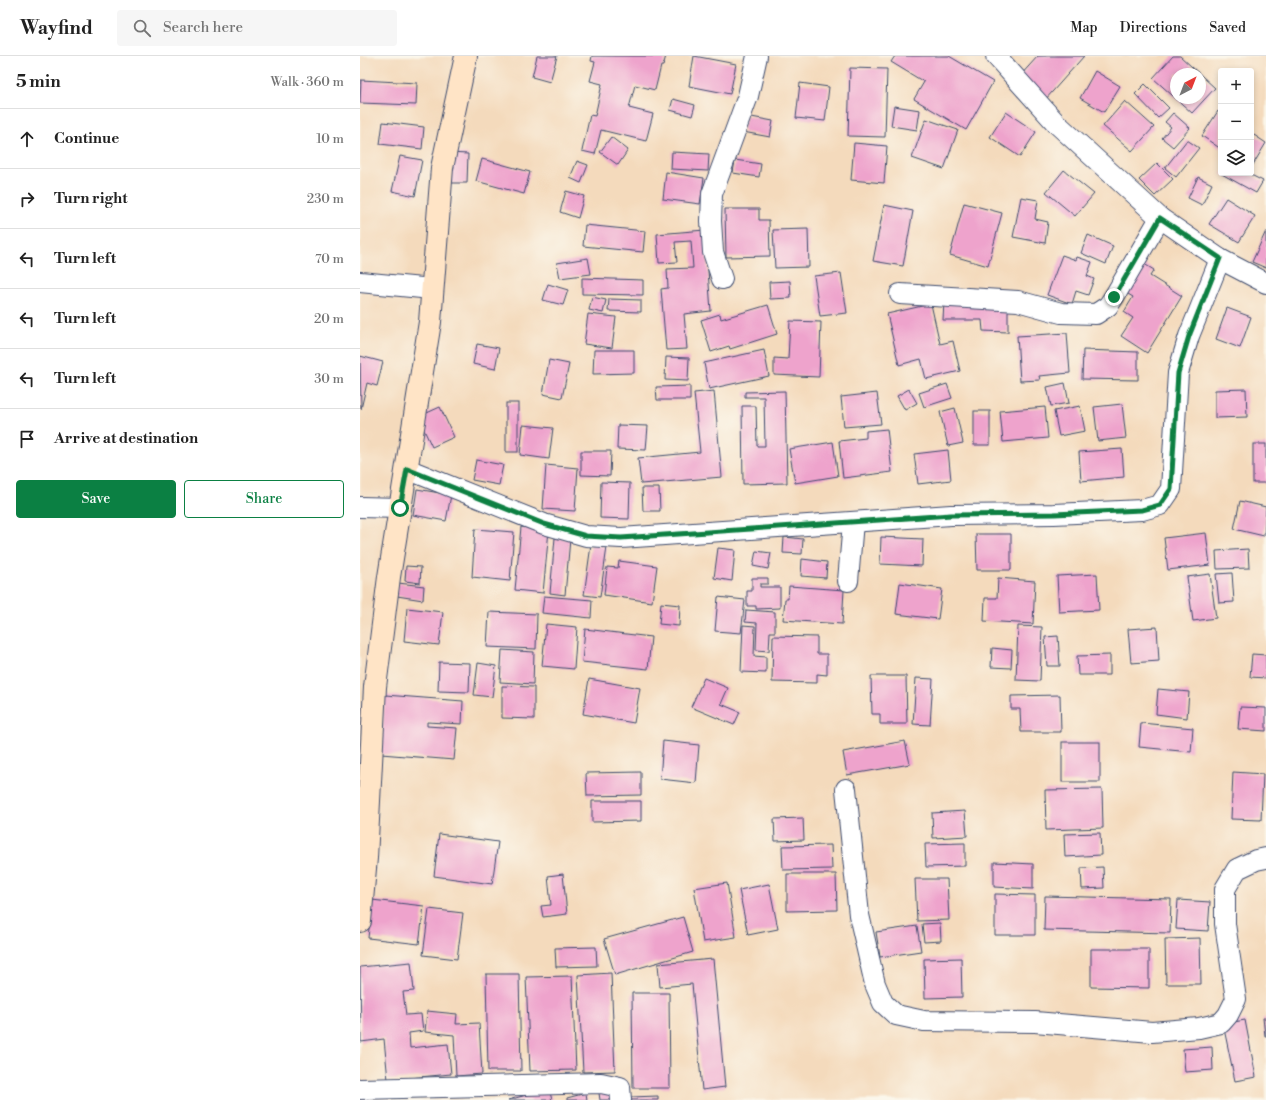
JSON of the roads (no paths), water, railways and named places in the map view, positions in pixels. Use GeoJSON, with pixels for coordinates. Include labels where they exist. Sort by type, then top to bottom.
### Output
{"type":"FeatureCollection","features":[{"type":"Feature","properties":{"kind":"street"},"geometry":{"type":"LineString","coordinates":[[360,921],[366,858],[366,732],[378,664],[389,577],[430,322],[442,168],[466,56]]}},
{"type":"Feature","properties":{"kind":"street"},"geometry":{"type":"LineString","coordinates":[[722,279],[713,252],[711,221],[712,194],[748,96],[757,56]]}},
{"type":"Feature","properties":{"kind":"street"},"geometry":{"type":"LineString","coordinates":[[996,56],[1056,123],[1160,218],[1220,258],[1266,283]]}},
{"type":"Feature","properties":{"kind":"street"},"geometry":{"type":"LineString","coordinates":[[900,294],[995,299],[1018,302],[1061,314],[1096,314],[1108,306],[1114,297],[1160,218]]}},
{"type":"Feature","properties":{"kind":"street"},"geometry":{"type":"LineString","coordinates":[[407,469],[544,524],[586,536],[621,538],[951,515],[1054,514],[1142,510],[1160,505],[1171,489],[1178,373],[1189,336],[1220,258]]}},
{"type":"Feature","properties":{"kind":"street"},"geometry":{"type":"LineString","coordinates":[[360,282],[432,289]]}},
{"type":"Feature","properties":{"kind":"street"},"geometry":{"type":"LineString","coordinates":[[360,507],[400,508]]}},
{"type":"Feature","properties":{"kind":"street"},"geometry":{"type":"LineString","coordinates":[[848,581],[853,522]]}},
{"type":"Feature","properties":{"kind":"street"},"geometry":{"type":"LineString","coordinates":[[846,789],[859,916],[875,984],[882,1004],[896,1015],[924,1021],[1035,1022],[1152,1032],[1199,1028],[1221,1023],[1228,1015],[1236,999],[1225,924],[1225,889],[1237,869],[1256,860],[1266,858]]}},
{"type":"Feature","properties":{"kind":"street"},"geometry":{"type":"LineString","coordinates":[[360,1089],[601,1083],[620,1086],[622,1100]]}}]}
